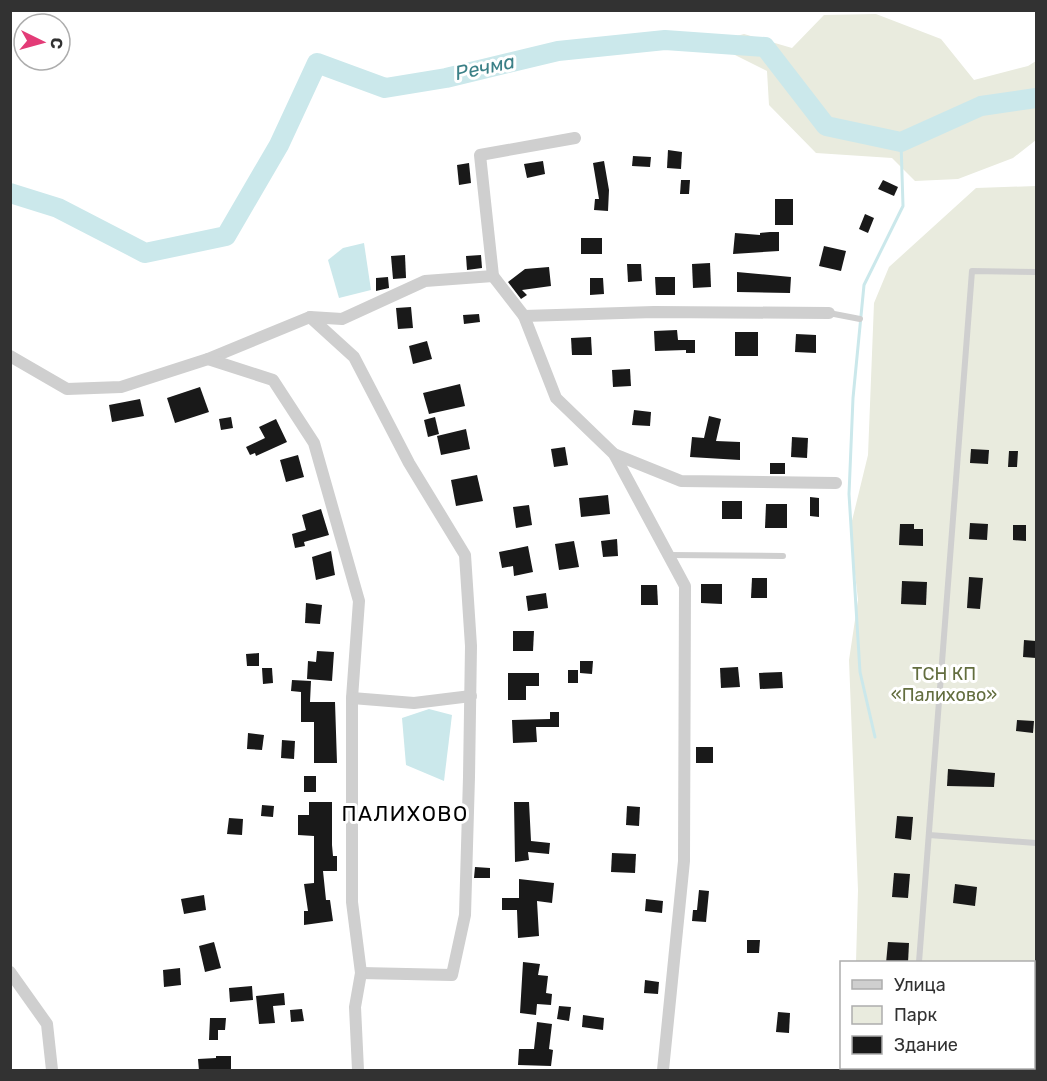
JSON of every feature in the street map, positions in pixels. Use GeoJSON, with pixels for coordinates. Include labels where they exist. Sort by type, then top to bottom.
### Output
{"type":"FeatureCollection","features":[{"type":"Feature","properties":{"kind":"street"},"geometry":{"type":"LineString","coordinates":[[575,138],[480,155],[493,276],[524,316],[556,398],[614,454],[686,586],[684,849],[663,1071]]}},
{"type":"Feature","properties":{"kind":"street"},"geometry":{"type":"LineString","coordinates":[[10,356],[67,389],[121,387],[208,359],[310,317],[342,319],[425,281],[493,276]]}},
{"type":"Feature","properties":{"kind":"street"},"geometry":{"type":"LineString","coordinates":[[524,316],[654,312],[828,313]]}},
{"type":"Feature","properties":{"kind":"street"},"geometry":{"type":"LineString","coordinates":[[310,317],[354,357],[409,463],[465,555],[471,646],[465,915],[452,975],[361,973]]}},
{"type":"Feature","properties":{"kind":"street"},"geometry":{"type":"LineString","coordinates":[[208,359],[273,380],[314,442],[359,601],[352,698],[352,902],[361,973],[356,1006],[358,1071]]}},
{"type":"Feature","properties":{"kind":"street"},"geometry":{"type":"LineString","coordinates":[[614,454],[681,481],[836,483]]}},
{"type":"Feature","properties":{"kind":"street"},"geometry":{"type":"LineString","coordinates":[[352,698],[414,703],[471,696]]}},
{"type":"Feature","properties":{"kind":"street"},"geometry":{"type":"LineString","coordinates":[[10,972],[47,1024],[52,1071]]}},
{"type":"Feature","properties":{"kind":"lane"},"geometry":{"type":"LineString","coordinates":[[919,961],[972,271],[1036,272]]}},
{"type":"Feature","properties":{"kind":"lane"},"geometry":{"type":"LineString","coordinates":[[828,313],[860,319]]}},
{"type":"Feature","properties":{"kind":"lane"},"geometry":{"type":"LineString","coordinates":[[669,555],[783,556]]}},
{"type":"Feature","properties":{"kind":"lane"},"geometry":{"type":"LineString","coordinates":[[929,835],[1036,843]]}},
{"type":"Feature","properties":{"kind":"lane"},"geometry":{"type":"LineString","coordinates":[[1035,1014],[1036,994]]}},
{"type":"Feature","properties":{"kind":"green space"},"geometry":{"type":"Polygon","coordinates":[[[876,14],[941,39],[974,80],[1028,66],[1036,61],[1036,140],[1013,158],[958,179],[915,181],[892,158],[816,153],[769,105],[767,71],[711,43],[744,34],[792,48],[824,15],[876,14]]]}},
{"type":"Feature","properties":{"kind":"green space","name":"ТСН КП «Палихово»"},"geometry":{"type":"Polygon","coordinates":[[[1036,186],[1036,1070],[854,1070],[1035,1069],[1035,961],[856,961],[858,890],[849,660],[858,600],[850,529],[868,455],[874,303],[889,267],[976,188],[1036,186]]]}},
{"type":"Feature","properties":{"kind":"water"},"geometry":{"type":"Polygon","coordinates":[[[364,243],[371,290],[339,298],[328,260],[343,248],[364,243]]]}},
{"type":"Feature","properties":{"kind":"water"},"geometry":{"type":"Polygon","coordinates":[[[429,709],[452,715],[444,781],[406,765],[402,718],[429,709]]]}},
{"type":"Feature","properties":{"kind":"building"},"geometry":{"type":"Polygon","coordinates":[[[668,150],[682,152],[681,169],[667,168],[668,150]]]}},
{"type":"Feature","properties":{"kind":"building"},"geometry":{"type":"Polygon","coordinates":[[[633,156],[651,157],[650,167],[632,166],[633,156]]]}},
{"type":"Feature","properties":{"kind":"building"},"geometry":{"type":"Polygon","coordinates":[[[543,161],[545,174],[527,178],[524,164],[543,161]]]}},
{"type":"Feature","properties":{"kind":"building"},"geometry":{"type":"Polygon","coordinates":[[[604,161],[609,190],[608,211],[594,210],[595,199],[599,199],[593,163],[604,161]]]}},
{"type":"Feature","properties":{"kind":"building"},"geometry":{"type":"Polygon","coordinates":[[[469,163],[471,183],[459,185],[457,165],[469,163]]]}},
{"type":"Feature","properties":{"kind":"building"},"geometry":{"type":"Polygon","coordinates":[[[681,180],[690,180],[689,194],[680,194],[681,180]]]}},
{"type":"Feature","properties":{"kind":"building"},"geometry":{"type":"Polygon","coordinates":[[[883,180],[898,187],[894,196],[878,189],[883,180]]]}},
{"type":"Feature","properties":{"kind":"building"},"geometry":{"type":"Polygon","coordinates":[[[775,199],[793,199],[793,225],[775,225],[775,199]]]}},
{"type":"Feature","properties":{"kind":"building"},"geometry":{"type":"Polygon","coordinates":[[[865,214],[874,218],[868,233],[859,229],[865,214]]]}},
{"type":"Feature","properties":{"kind":"building"},"geometry":{"type":"Polygon","coordinates":[[[779,232],[779,251],[733,254],[735,233],[760,235],[760,233],[779,232]]]}},
{"type":"Feature","properties":{"kind":"building"},"geometry":{"type":"Polygon","coordinates":[[[581,238],[602,238],[602,254],[581,254],[581,238]]]}},
{"type":"Feature","properties":{"kind":"building"},"geometry":{"type":"Polygon","coordinates":[[[824,246],[846,251],[841,271],[819,266],[824,246]]]}},
{"type":"Feature","properties":{"kind":"building"},"geometry":{"type":"Polygon","coordinates":[[[405,255],[406,278],[393,279],[391,256],[405,255]]]}},
{"type":"Feature","properties":{"kind":"building"},"geometry":{"type":"Polygon","coordinates":[[[481,255],[482,268],[467,270],[466,256],[481,255]]]}},
{"type":"Feature","properties":{"kind":"building"},"geometry":{"type":"Polygon","coordinates":[[[710,263],[711,287],[693,288],[692,264],[710,263]]]}},
{"type":"Feature","properties":{"kind":"building"},"geometry":{"type":"Polygon","coordinates":[[[627,264],[641,264],[642,281],[628,282],[627,264]]]}},
{"type":"Feature","properties":{"kind":"building"},"geometry":{"type":"Polygon","coordinates":[[[549,267],[551,286],[522,290],[527,295],[521,299],[508,282],[525,269],[549,267]]]}},
{"type":"Feature","properties":{"kind":"building"},"geometry":{"type":"Polygon","coordinates":[[[737,272],[791,277],[790,293],[737,292],[737,272]]]}},
{"type":"Feature","properties":{"kind":"building"},"geometry":{"type":"Polygon","coordinates":[[[388,277],[389,288],[376,291],[376,278],[388,277]]]}},
{"type":"Feature","properties":{"kind":"building"},"geometry":{"type":"Polygon","coordinates":[[[655,277],[675,277],[675,295],[656,295],[655,277]]]}},
{"type":"Feature","properties":{"kind":"building"},"geometry":{"type":"Polygon","coordinates":[[[590,278],[603,278],[604,294],[590,295],[590,278]]]}},
{"type":"Feature","properties":{"kind":"building"},"geometry":{"type":"Polygon","coordinates":[[[411,307],[413,328],[398,329],[396,308],[411,307]]]}},
{"type":"Feature","properties":{"kind":"building"},"geometry":{"type":"Polygon","coordinates":[[[479,314],[480,322],[464,324],[463,315],[479,314]]]}},
{"type":"Feature","properties":{"kind":"building"},"geometry":{"type":"Polygon","coordinates":[[[677,330],[678,340],[695,340],[695,353],[686,353],[686,350],[655,351],[654,331],[677,330]]]}},
{"type":"Feature","properties":{"kind":"building"},"geometry":{"type":"Polygon","coordinates":[[[735,332],[758,332],[758,356],[735,356],[735,332]]]}},
{"type":"Feature","properties":{"kind":"building"},"geometry":{"type":"Polygon","coordinates":[[[796,334],[816,335],[816,353],[795,352],[796,334]]]}},
{"type":"Feature","properties":{"kind":"building"},"geometry":{"type":"Polygon","coordinates":[[[591,337],[592,355],[572,355],[571,338],[591,337]]]}},
{"type":"Feature","properties":{"kind":"building"},"geometry":{"type":"Polygon","coordinates":[[[427,341],[432,359],[413,364],[409,346],[427,341]]]}},
{"type":"Feature","properties":{"kind":"building"},"geometry":{"type":"Polygon","coordinates":[[[630,369],[631,386],[613,387],[612,370],[630,369]]]}},
{"type":"Feature","properties":{"kind":"building"},"geometry":{"type":"Polygon","coordinates":[[[460,384],[465,406],[429,414],[423,393],[460,384]]]}},
{"type":"Feature","properties":{"kind":"building"},"geometry":{"type":"Polygon","coordinates":[[[200,387],[209,412],[175,423],[167,398],[200,387]]]}},
{"type":"Feature","properties":{"kind":"building"},"geometry":{"type":"Polygon","coordinates":[[[140,399],[144,416],[112,422],[109,405],[140,399]]]}},
{"type":"Feature","properties":{"kind":"building"},"geometry":{"type":"Polygon","coordinates":[[[634,410],[651,412],[650,426],[632,425],[634,410]]]}},
{"type":"Feature","properties":{"kind":"building"},"geometry":{"type":"Polygon","coordinates":[[[709,416],[721,419],[716,441],[740,442],[740,460],[690,457],[692,437],[704,438],[709,416]]]}},
{"type":"Feature","properties":{"kind":"building"},"geometry":{"type":"Polygon","coordinates":[[[231,417],[233,428],[221,430],[219,419],[231,417]]]}},
{"type":"Feature","properties":{"kind":"building"},"geometry":{"type":"Polygon","coordinates":[[[435,417],[439,434],[428,437],[424,420],[435,417]]]}},
{"type":"Feature","properties":{"kind":"building"},"geometry":{"type":"Polygon","coordinates":[[[276,419],[287,442],[256,456],[255,453],[250,455],[246,447],[265,438],[259,427],[276,419]]]}},
{"type":"Feature","properties":{"kind":"building"},"geometry":{"type":"Polygon","coordinates":[[[466,429],[470,449],[441,455],[437,436],[466,429]]]}},
{"type":"Feature","properties":{"kind":"building"},"geometry":{"type":"Polygon","coordinates":[[[792,437],[808,438],[807,458],[791,457],[792,437]]]}},
{"type":"Feature","properties":{"kind":"building"},"geometry":{"type":"Polygon","coordinates":[[[565,447],[568,465],[554,467],[551,449],[565,447]]]}},
{"type":"Feature","properties":{"kind":"building"},"geometry":{"type":"Polygon","coordinates":[[[971,449],[989,450],[988,464],[970,463],[971,449]]]}},
{"type":"Feature","properties":{"kind":"building"},"geometry":{"type":"Polygon","coordinates":[[[1009,451],[1018,451],[1017,467],[1008,467],[1009,451]]]}},
{"type":"Feature","properties":{"kind":"building"},"geometry":{"type":"Polygon","coordinates":[[[298,455],[304,477],[286,482],[280,460],[298,455]]]}},
{"type":"Feature","properties":{"kind":"building"},"geometry":{"type":"Polygon","coordinates":[[[770,463],[785,463],[785,474],[770,474],[770,463]]]}},
{"type":"Feature","properties":{"kind":"building"},"geometry":{"type":"Polygon","coordinates":[[[477,475],[483,501],[456,506],[451,480],[477,475]]]}},
{"type":"Feature","properties":{"kind":"building"},"geometry":{"type":"Polygon","coordinates":[[[608,495],[610,514],[581,517],[579,498],[608,495]]]}},
{"type":"Feature","properties":{"kind":"building"},"geometry":{"type":"Polygon","coordinates":[[[810,497],[819,498],[819,517],[810,516],[810,497]]]}},
{"type":"Feature","properties":{"kind":"building"},"geometry":{"type":"Polygon","coordinates":[[[722,501],[742,501],[742,519],[722,519],[722,501]]]}},
{"type":"Feature","properties":{"kind":"building"},"geometry":{"type":"Polygon","coordinates":[[[766,504],[787,504],[787,528],[765,528],[766,504]]]}},
{"type":"Feature","properties":{"kind":"building"},"geometry":{"type":"Polygon","coordinates":[[[529,505],[532,525],[516,528],[513,507],[529,505]]]}},
{"type":"Feature","properties":{"kind":"building"},"geometry":{"type":"Polygon","coordinates":[[[321,509],[329,535],[304,542],[305,546],[295,548],[292,534],[306,530],[302,515],[321,509]]]}},
{"type":"Feature","properties":{"kind":"building"},"geometry":{"type":"Polygon","coordinates":[[[970,523],[988,524],[987,540],[969,539],[970,523]]]}},
{"type":"Feature","properties":{"kind":"building"},"geometry":{"type":"Polygon","coordinates":[[[900,524],[914,524],[914,529],[923,529],[923,546],[899,545],[900,524]]]}},
{"type":"Feature","properties":{"kind":"building"},"geometry":{"type":"Polygon","coordinates":[[[1013,525],[1026,525],[1026,541],[1013,540],[1013,525]]]}},
{"type":"Feature","properties":{"kind":"building"},"geometry":{"type":"Polygon","coordinates":[[[617,539],[618,556],[603,557],[601,541],[617,539]]]}},
{"type":"Feature","properties":{"kind":"building"},"geometry":{"type":"Polygon","coordinates":[[[574,541],[579,567],[559,570],[555,544],[574,541]]]}},
{"type":"Feature","properties":{"kind":"building"},"geometry":{"type":"Polygon","coordinates":[[[528,546],[533,572],[514,576],[513,566],[502,568],[499,552],[528,546]]]}},
{"type":"Feature","properties":{"kind":"building"},"geometry":{"type":"Polygon","coordinates":[[[331,551],[335,575],[316,580],[312,557],[331,551]]]}},
{"type":"Feature","properties":{"kind":"building"},"geometry":{"type":"Polygon","coordinates":[[[969,577],[983,578],[980,609],[967,608],[969,577]]]}},
{"type":"Feature","properties":{"kind":"building"},"geometry":{"type":"Polygon","coordinates":[[[752,578],[767,578],[767,598],[751,598],[752,578]]]}},
{"type":"Feature","properties":{"kind":"building"},"geometry":{"type":"Polygon","coordinates":[[[902,581],[927,582],[926,605],[901,604],[902,581]]]}},
{"type":"Feature","properties":{"kind":"building"},"geometry":{"type":"Polygon","coordinates":[[[701,584],[722,584],[722,604],[701,603],[701,584]]]}},
{"type":"Feature","properties":{"kind":"building"},"geometry":{"type":"Polygon","coordinates":[[[641,585],[657,585],[658,605],[641,605],[641,585]]]}},
{"type":"Feature","properties":{"kind":"building"},"geometry":{"type":"Polygon","coordinates":[[[546,593],[548,608],[528,611],[526,596],[546,593]]]}},
{"type":"Feature","properties":{"kind":"building"},"geometry":{"type":"Polygon","coordinates":[[[306,603],[322,605],[320,624],[305,623],[306,603]]]}},
{"type":"Feature","properties":{"kind":"building"},"geometry":{"type":"Polygon","coordinates":[[[513,631],[534,631],[533,651],[513,651],[513,631]]]}},
{"type":"Feature","properties":{"kind":"building"},"geometry":{"type":"Polygon","coordinates":[[[1024,640],[1036,641],[1036,658],[1023,657],[1024,640]]]}},
{"type":"Feature","properties":{"kind":"building"},"geometry":{"type":"Polygon","coordinates":[[[317,651],[334,652],[332,681],[307,679],[308,661],[316,662],[317,651]]]}},
{"type":"Feature","properties":{"kind":"building"},"geometry":{"type":"Polygon","coordinates":[[[259,653],[259,666],[247,666],[246,654],[259,653]]]}},
{"type":"Feature","properties":{"kind":"building"},"geometry":{"type":"Polygon","coordinates":[[[580,661],[593,661],[592,674],[580,673],[580,661]]]}},
{"type":"Feature","properties":{"kind":"building"},"geometry":{"type":"Polygon","coordinates":[[[738,667],[740,687],[721,688],[720,668],[738,667]]]}},
{"type":"Feature","properties":{"kind":"building"},"geometry":{"type":"Polygon","coordinates":[[[262,668],[272,668],[273,683],[263,684],[262,668]]]}},
{"type":"Feature","properties":{"kind":"building"},"geometry":{"type":"Polygon","coordinates":[[[568,670],[578,670],[578,683],[568,683],[568,670]]]}},
{"type":"Feature","properties":{"kind":"building"},"geometry":{"type":"Polygon","coordinates":[[[782,672],[783,688],[760,689],[759,673],[782,672]]]}},
{"type":"Feature","properties":{"kind":"building"},"geometry":{"type":"Polygon","coordinates":[[[508,673],[539,673],[539,686],[526,686],[526,700],[508,700],[508,673]]]}},
{"type":"Feature","properties":{"kind":"building"},"geometry":{"type":"Polygon","coordinates":[[[292,680],[311,681],[310,702],[335,702],[337,763],[314,763],[314,722],[301,722],[301,692],[291,691],[292,680]]]}},
{"type":"Feature","properties":{"kind":"building"},"geometry":{"type":"Polygon","coordinates":[[[550,712],[559,712],[559,727],[536,727],[537,742],[513,743],[512,720],[550,719],[550,712]]]}},
{"type":"Feature","properties":{"kind":"building"},"geometry":{"type":"Polygon","coordinates":[[[1017,720],[1034,721],[1033,733],[1016,731],[1017,720]]]}},
{"type":"Feature","properties":{"kind":"building"},"geometry":{"type":"Polygon","coordinates":[[[248,733],[264,735],[262,750],[247,749],[248,733]]]}},
{"type":"Feature","properties":{"kind":"building"},"geometry":{"type":"Polygon","coordinates":[[[282,740],[295,741],[294,759],[281,758],[282,740]]]}},
{"type":"Feature","properties":{"kind":"building"},"geometry":{"type":"Polygon","coordinates":[[[696,747],[713,747],[713,763],[696,763],[696,747]]]}},
{"type":"Feature","properties":{"kind":"building"},"geometry":{"type":"Polygon","coordinates":[[[948,769],[995,773],[994,787],[947,786],[948,769]]]}},
{"type":"Feature","properties":{"kind":"building"},"geometry":{"type":"Polygon","coordinates":[[[304,776],[316,776],[316,792],[304,792],[304,776]]]}},
{"type":"Feature","properties":{"kind":"building"},"geometry":{"type":"Polygon","coordinates":[[[309,802],[332,802],[332,845],[333,856],[337,856],[337,871],[323,871],[326,900],[330,900],[333,921],[304,925],[304,911],[308,911],[304,884],[314,883],[314,836],[298,835],[298,815],[309,815],[309,802]]]}},
{"type":"Feature","properties":{"kind":"building"},"geometry":{"type":"Polygon","coordinates":[[[514,802],[529,802],[531,841],[550,843],[549,854],[528,852],[529,860],[515,862],[514,802]]]}},
{"type":"Feature","properties":{"kind":"building"},"geometry":{"type":"Polygon","coordinates":[[[262,805],[274,806],[273,817],[261,816],[262,805]]]}},
{"type":"Feature","properties":{"kind":"building"},"geometry":{"type":"Polygon","coordinates":[[[627,806],[640,807],[639,826],[626,825],[627,806]]]}},
{"type":"Feature","properties":{"kind":"building"},"geometry":{"type":"Polygon","coordinates":[[[897,816],[913,817],[911,840],[895,838],[897,816]]]}},
{"type":"Feature","properties":{"kind":"building"},"geometry":{"type":"Polygon","coordinates":[[[229,818],[243,819],[242,835],[227,834],[229,818]]]}},
{"type":"Feature","properties":{"kind":"building"},"geometry":{"type":"Polygon","coordinates":[[[612,853],[636,854],[635,873],[611,872],[612,853]]]}},
{"type":"Feature","properties":{"kind":"building"},"geometry":{"type":"Polygon","coordinates":[[[475,867],[490,868],[490,878],[474,878],[475,867]]]}},
{"type":"Feature","properties":{"kind":"building"},"geometry":{"type":"Polygon","coordinates":[[[894,873],[910,874],[908,898],[892,897],[894,873]]]}},
{"type":"Feature","properties":{"kind":"building"},"geometry":{"type":"Polygon","coordinates":[[[519,879],[554,883],[552,903],[537,901],[539,936],[518,938],[517,910],[502,910],[502,898],[519,898],[519,879]]]}},
{"type":"Feature","properties":{"kind":"building"},"geometry":{"type":"Polygon","coordinates":[[[955,884],[977,887],[975,906],[953,903],[955,884]]]}},
{"type":"Feature","properties":{"kind":"building"},"geometry":{"type":"Polygon","coordinates":[[[699,890],[709,891],[706,922],[692,921],[693,910],[697,910],[699,890]]]}},
{"type":"Feature","properties":{"kind":"building"},"geometry":{"type":"Polygon","coordinates":[[[204,895],[206,910],[184,914],[181,899],[204,895]]]}},
{"type":"Feature","properties":{"kind":"building"},"geometry":{"type":"Polygon","coordinates":[[[646,899],[663,901],[662,913],[645,911],[646,899]]]}},
{"type":"Feature","properties":{"kind":"building"},"geometry":{"type":"Polygon","coordinates":[[[747,940],[760,940],[759,953],[747,953],[747,940]]]}},
{"type":"Feature","properties":{"kind":"building"},"geometry":{"type":"Polygon","coordinates":[[[214,942],[221,968],[205,972],[199,946],[214,942]]]}},
{"type":"Feature","properties":{"kind":"building"},"geometry":{"type":"Polygon","coordinates":[[[888,942],[909,943],[908,961],[886,961],[888,942]]]}},
{"type":"Feature","properties":{"kind":"building"},"geometry":{"type":"Polygon","coordinates":[[[523,962],[540,964],[538,975],[548,976],[546,993],[552,994],[551,1005],[537,1004],[536,1015],[520,1013],[523,962]]]}},
{"type":"Feature","properties":{"kind":"building"},"geometry":{"type":"Polygon","coordinates":[[[180,968],[181,985],[164,987],[163,970],[180,968]]]}},
{"type":"Feature","properties":{"kind":"building"},"geometry":{"type":"Polygon","coordinates":[[[645,980],[659,982],[658,994],[644,993],[645,980]]]}},
{"type":"Feature","properties":{"kind":"building"},"geometry":{"type":"Polygon","coordinates":[[[252,986],[253,1000],[230,1002],[229,988],[252,986]]]}},
{"type":"Feature","properties":{"kind":"building"},"geometry":{"type":"Polygon","coordinates":[[[284,993],[285,1005],[273,1006],[275,1023],[259,1024],[256,996],[284,993]]]}},
{"type":"Feature","properties":{"kind":"building"},"geometry":{"type":"Polygon","coordinates":[[[559,1006],[571,1007],[569,1021],[557,1019],[559,1006]]]}},
{"type":"Feature","properties":{"kind":"building"},"geometry":{"type":"Polygon","coordinates":[[[302,1009],[304,1021],[291,1022],[290,1010],[302,1009]]]}},
{"type":"Feature","properties":{"kind":"building"},"geometry":{"type":"Polygon","coordinates":[[[778,1012],[790,1013],[789,1033],[776,1032],[778,1012]]]}},
{"type":"Feature","properties":{"kind":"building"},"geometry":{"type":"Polygon","coordinates":[[[583,1015],[604,1018],[603,1030],[582,1027],[583,1015]]]}},
{"type":"Feature","properties":{"kind":"building"},"geometry":{"type":"Polygon","coordinates":[[[210,1018],[226,1018],[225,1030],[218,1030],[218,1040],[209,1040],[210,1018]]]}},
{"type":"Feature","properties":{"kind":"building"},"geometry":{"type":"Polygon","coordinates":[[[537,1022],[552,1024],[549,1049],[553,1050],[551,1066],[518,1065],[519,1049],[534,1049],[537,1022]]]}},
{"type":"Feature","properties":{"kind":"building"},"geometry":{"type":"Polygon","coordinates":[[[216,1056],[231,1056],[231,1071],[199,1071],[198,1059],[216,1058],[216,1056]]]}},
{"type":"Feature","properties":{"kind":"waterway","name":"Речма"},"geometry":{"type":"LineString","coordinates":[[10,193],[58,208],[145,253],[226,236],[279,145],[317,63],[385,88],[446,78],[558,51],[665,40],[765,47],[826,126],[901,142],[981,106],[1036,98]]}},
{"type":"Feature","properties":{"kind":"waterway"},"geometry":{"type":"LineString","coordinates":[[875,737],[860,672],[849,494],[853,398],[864,285],[903,206],[901,142]]}},
{"type":"Feature","properties":{"kind":"district","name":"ПАЛИХОВО"},"geometry":{"type":"Point","coordinates":[405,814]}}]}
